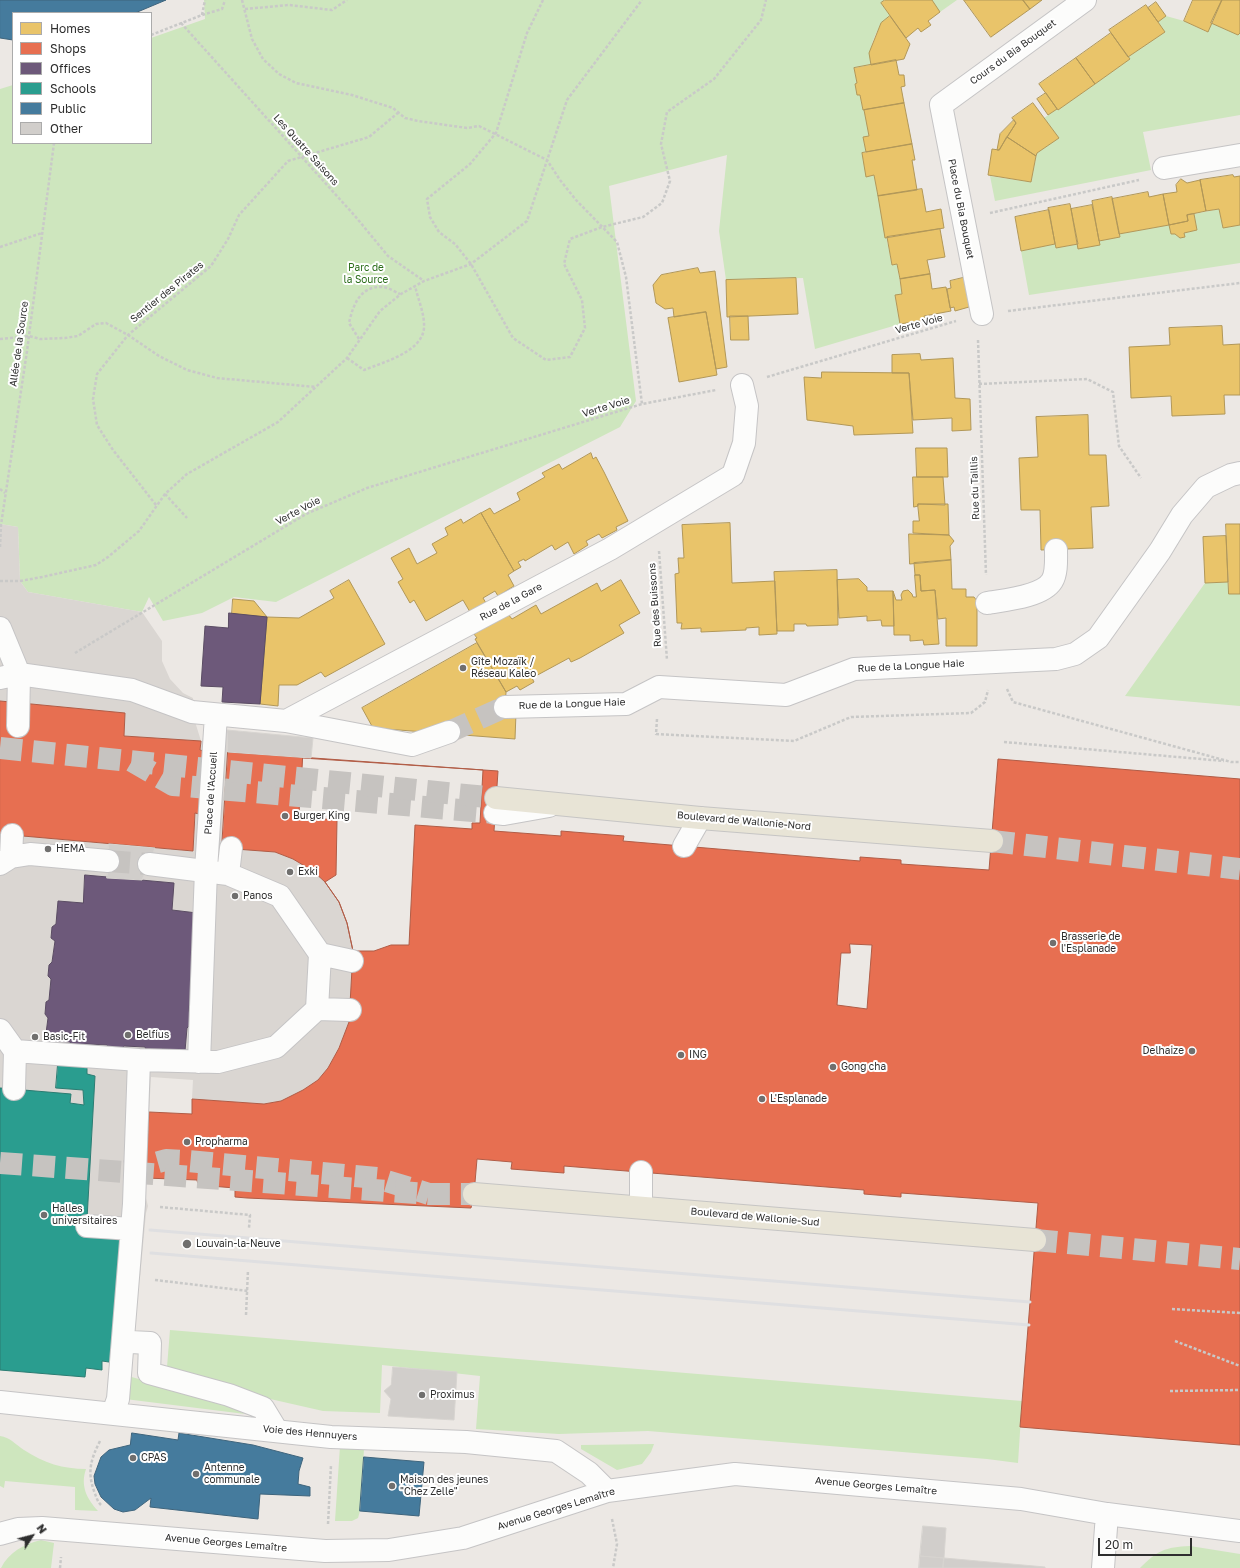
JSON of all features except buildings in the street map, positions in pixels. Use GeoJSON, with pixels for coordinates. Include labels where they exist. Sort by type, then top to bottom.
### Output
{"type":"FeatureCollection","features":[{"type":"Feature","properties":{"kind":"main road","name":"Boulevard de Wallonie-Nord"},"geometry":{"type":"LineString","coordinates":[[496,805],[562,803],[700,818],[992,841]]}},
{"type":"Feature","properties":{"kind":"main road","name":"Boulevard de Wallonie-Sud"},"geometry":{"type":"LineString","coordinates":[[474,1194],[1035,1240]]}},
{"type":"Feature","properties":{"kind":"street","name":"Cours du Bia Bouquet"},"geometry":{"type":"LineString","coordinates":[[941,105],[1085,0]]}},
{"type":"Feature","properties":{"kind":"street","name":"Place du Bia Bouquet"},"geometry":{"type":"LineString","coordinates":[[941,105],[962,219],[982,314]]}},
{"type":"Feature","properties":{"kind":"street"},"geometry":{"type":"LineString","coordinates":[[1164,168],[1240,155]]}},
{"type":"Feature","properties":{"kind":"street","name":"Rue de la Gare"},"geometry":{"type":"LineString","coordinates":[[286,721],[610,549],[733,475],[744,443],[747,406],[742,385]]}},
{"type":"Feature","properties":{"kind":"street","name":"Rue de la Longue Haie"},"geometry":{"type":"LineString","coordinates":[[505,707],[626,704],[660,687],[786,695],[854,669],[1056,659],[1075,654],[1098,638],[1160,551],[1182,515],[1206,487],[1231,475],[1240,473]]}},
{"type":"Feature","properties":{"kind":"street"},"geometry":{"type":"LineString","coordinates":[[987,603],[1027,596],[1044,588],[1052,581],[1056,550]]}},
{"type":"Feature","properties":{"kind":"street"},"geometry":{"type":"LineString","coordinates":[[0,628],[18,726]]}},
{"type":"Feature","properties":{"kind":"street"},"geometry":{"type":"LineString","coordinates":[[0,653],[9,676]]}},
{"type":"Feature","properties":{"kind":"street"},"geometry":{"type":"LineString","coordinates":[[9,676],[132,690],[192,712],[286,721],[412,745],[449,732]]}},
{"type":"Feature","properties":{"kind":"street","name":"Place de l'Accueil"},"geometry":{"type":"LineString","coordinates":[[199,1062],[206,870],[216,715]]}},
{"type":"Feature","properties":{"kind":"street"},"geometry":{"type":"LineString","coordinates":[[684,846],[700,818]]}},
{"type":"Feature","properties":{"kind":"street"},"geometry":{"type":"LineString","coordinates":[[5,861],[12,835]]}},
{"type":"Feature","properties":{"kind":"street"},"geometry":{"type":"LineString","coordinates":[[228,874],[231,848]]}},
{"type":"Feature","properties":{"kind":"street"},"geometry":{"type":"LineString","coordinates":[[5,861],[30,854],[108,861]]}},
{"type":"Feature","properties":{"kind":"street"},"geometry":{"type":"LineString","coordinates":[[15,1051],[139,1060],[164,1069],[199,1062],[218,1062],[276,1048],[317,1009],[320,954],[280,896],[228,874],[206,870],[149,864]]}},
{"type":"Feature","properties":{"kind":"street"},"geometry":{"type":"LineString","coordinates":[[320,954],[352,960]]}},
{"type":"Feature","properties":{"kind":"street"},"geometry":{"type":"LineString","coordinates":[[317,1009],[350,1010]]}},
{"type":"Feature","properties":{"kind":"street"},"geometry":{"type":"LineString","coordinates":[[0,1030],[15,1051],[14,1089]]}},
{"type":"Feature","properties":{"kind":"street"},"geometry":{"type":"LineString","coordinates":[[113,1413],[118,1399],[134,1204],[139,1060]]}},
{"type":"Feature","properties":{"kind":"street"},"geometry":{"type":"LineString","coordinates":[[641,1172],[641,1207]]}},
{"type":"Feature","properties":{"kind":"street"},"geometry":{"type":"LineString","coordinates":[[87,1226],[131,1229]]}},
{"type":"Feature","properties":{"kind":"street"},"geometry":{"type":"LineString","coordinates":[[130,1342],[150,1344],[149,1373],[229,1395],[263,1408],[276,1431]]}},
{"type":"Feature","properties":{"kind":"street","name":"Voie des Hennuyers"},"geometry":{"type":"LineString","coordinates":[[0,1402],[331,1437],[466,1442],[556,1451],[589,1473],[607,1491]]}},
{"type":"Feature","properties":{"kind":"street","name":"Avenue Georges Lemaître"},"geometry":{"type":"LineString","coordinates":[[0,1534],[18,1529],[42,1528],[326,1551],[389,1550],[463,1538],[607,1491],[735,1474],[1021,1499],[1107,1514],[1240,1531]]}},
{"type":"Feature","properties":{"kind":"street"},"geometry":{"type":"LineString","coordinates":[[1103,1568],[1107,1514]]}},
{"type":"Feature","properties":{"kind":"path"},"geometry":{"type":"LineString","coordinates":[[202,15],[205,0]]}},
{"type":"Feature","properties":{"kind":"path"},"geometry":{"type":"LineString","coordinates":[[152,35],[202,15],[222,9],[226,0]]}},
{"type":"Feature","properties":{"kind":"path"},"geometry":{"type":"LineString","coordinates":[[242,0],[252,39],[263,59],[279,74],[296,84],[352,96],[393,108],[405,118],[418,121],[467,128],[479,126],[496,133],[547,160],[568,190],[617,242],[626,276],[642,404]]}},
{"type":"Feature","properties":{"kind":"path"},"geometry":{"type":"LineString","coordinates":[[245,9],[289,5],[332,10],[347,0]]}},
{"type":"Feature","properties":{"kind":"path"},"geometry":{"type":"LineString","coordinates":[[544,0],[527,32],[496,133],[470,164],[426,199],[430,217],[439,232],[455,244],[471,264],[513,338],[546,360],[570,357],[586,328],[582,300],[564,264],[570,239],[602,227],[643,218],[662,203],[670,182],[660,144],[667,112],[714,79],[761,20],[766,0]]}},
{"type":"Feature","properties":{"kind":"path"},"geometry":{"type":"LineString","coordinates":[[0,582],[20,581],[96,565],[128,542],[139,531],[165,494],[187,474],[278,422],[347,358],[380,311],[401,294],[424,281],[471,264],[527,221],[567,100],[642,0]]}},
{"type":"Feature","properties":{"kind":"path","name":"Les Quatre Saisons"},"geometry":{"type":"LineString","coordinates":[[181,23],[388,256],[424,281]]}},
{"type":"Feature","properties":{"kind":"path","name":"Sentier des Pirates"},"geometry":{"type":"LineString","coordinates":[[156,505],[113,450],[97,425],[93,399],[97,374],[128,335],[211,266],[228,238],[239,214],[288,161],[369,137],[399,112]]}},
{"type":"Feature","properties":{"kind":"path","name":"Allée de la Source"},"geometry":{"type":"LineString","coordinates":[[0,547],[0,525],[29,336],[54,144]]}},
{"type":"Feature","properties":{"kind":"path"},"geometry":{"type":"LineString","coordinates":[[962,219],[1151,177],[1164,168]]}},
{"type":"Feature","properties":{"kind":"path"},"geometry":{"type":"LineString","coordinates":[[0,247],[42,233]]}},
{"type":"Feature","properties":{"kind":"path","name":"Verte Voie"},"geometry":{"type":"LineString","coordinates":[[68,656],[306,514],[367,488],[642,404],[742,385],[982,314],[1240,283]]}},
{"type":"Feature","properties":{"kind":"path"},"geometry":{"type":"LineString","coordinates":[[347,358],[364,370],[404,355],[422,337],[424,326],[415,286]]}},
{"type":"Feature","properties":{"kind":"path"},"geometry":{"type":"LineString","coordinates":[[359,339],[349,323],[354,305],[364,291],[383,287],[401,294]]}},
{"type":"Feature","properties":{"kind":"path","name":"Rue du Taillis"},"geometry":{"type":"LineString","coordinates":[[982,314],[978,340],[987,603]]}},
{"type":"Feature","properties":{"kind":"path"},"geometry":{"type":"LineString","coordinates":[[0,339],[29,336],[40,339],[65,338],[78,336],[96,324],[106,323],[128,335],[159,356],[187,370],[218,378],[316,387]]}},
{"type":"Feature","properties":{"kind":"path"},"geometry":{"type":"LineString","coordinates":[[979,384],[1087,380],[1112,392],[1119,446],[1141,478]]}},
{"type":"Feature","properties":{"kind":"path"},"geometry":{"type":"LineString","coordinates":[[0,489],[6,493]]}},
{"type":"Feature","properties":{"kind":"path"},"geometry":{"type":"LineString","coordinates":[[165,494],[187,518]]}},
{"type":"Feature","properties":{"kind":"path","name":"Rue des Buissons"},"geometry":{"type":"LineString","coordinates":[[657,521],[668,668],[660,687],[656,734],[794,741],[851,717],[971,713],[985,702],[995,661]]}},
{"type":"Feature","properties":{"kind":"path"},"geometry":{"type":"LineString","coordinates":[[995,661],[1013,702],[1230,762]]}},
{"type":"Feature","properties":{"kind":"path"},"geometry":{"type":"LineString","coordinates":[[1004,742],[1240,762]]}},
{"type":"Feature","properties":{"kind":"path"},"geometry":{"type":"LineString","coordinates":[[155,1206],[250,1215],[248,1228]]}},
{"type":"Feature","properties":{"kind":"path"},"geometry":{"type":"LineString","coordinates":[[246,1315],[248,1270]]}},
{"type":"Feature","properties":{"kind":"path"},"geometry":{"type":"LineString","coordinates":[[148,1279],[248,1292]]}},
{"type":"Feature","properties":{"kind":"path"},"geometry":{"type":"LineString","coordinates":[[1172,1309],[1240,1313]]}},
{"type":"Feature","properties":{"kind":"path"},"geometry":{"type":"LineString","coordinates":[[1175,1341],[1240,1366]]}},
{"type":"Feature","properties":{"kind":"path"},"geometry":{"type":"LineString","coordinates":[[1170,1391],[1240,1390]]}},
{"type":"Feature","properties":{"kind":"path"},"geometry":{"type":"LineString","coordinates":[[326,1551],[330,1490],[331,1437]]}},
{"type":"Feature","properties":{"kind":"path"},"geometry":{"type":"LineString","coordinates":[[95,1452],[89,1476],[98,1502],[102,1506]]}},
{"type":"Feature","properties":{"kind":"path"},"geometry":{"type":"LineString","coordinates":[[607,1491],[617,1544],[613,1568]]}},
{"type":"Feature","properties":{"kind":"green space","name":"Parc de la Source"},"geometry":{"type":"Polygon","coordinates":[[[204,0],[885,0],[881,3],[890,16],[881,26],[874,38],[870,58],[871,65],[854,68],[857,83],[855,84],[857,95],[860,95],[869,136],[863,137],[866,152],[862,153],[867,177],[874,175],[892,265],[897,264],[902,294],[895,296],[900,324],[815,349],[803,278],[726,280],[719,231],[727,155],[609,186],[636,401],[620,427],[276,602],[234,597],[202,613],[163,621],[149,597],[142,612],[28,592],[20,581],[18,527],[0,524],[0,89],[12,85],[12,144],[152,144],[152,38],[205,19],[204,0]]]}},
{"type":"Feature","properties":{"kind":"green space"},"geometry":{"type":"Polygon","coordinates":[[[932,0],[957,0],[940,12],[932,0]]]}},
{"type":"Feature","properties":{"kind":"green space"},"geometry":{"type":"Polygon","coordinates":[[[1166,16],[1184,21],[1207,32],[1211,23],[1238,35],[1240,33],[1240,115],[1143,132],[1151,170],[995,201],[990,176],[1031,182],[1037,153],[1059,138],[1044,118],[1057,109],[1058,110],[1130,59],[1128,57],[1165,32],[1158,22],[1166,16]]]}},
{"type":"Feature","properties":{"kind":"green space"},"geometry":{"type":"Polygon","coordinates":[[[1219,209],[1223,228],[1240,225],[1240,263],[1029,295],[1021,251],[1055,244],[1056,248],[1120,237],[1119,234],[1169,225],[1171,234],[1175,234],[1180,238],[1185,237],[1184,233],[1197,230],[1194,214],[1219,209]]]}},
{"type":"Feature","properties":{"kind":"green space"},"geometry":{"type":"Polygon","coordinates":[[[1228,582],[1229,594],[1240,594],[1240,706],[1125,696],[1205,583],[1228,582]]]}},
{"type":"Feature","properties":{"kind":"green space"},"geometry":{"type":"Polygon","coordinates":[[[170,1330],[1022,1401],[1018,1463],[987,1459],[648,1431],[559,1434],[476,1429],[480,1376],[382,1365],[380,1413],[323,1411],[257,1396],[167,1367],[170,1330]]]}},
{"type":"Feature","properties":{"kind":"green space"},"geometry":{"type":"Polygon","coordinates":[[[128,1376],[221,1402],[245,1414],[125,1399],[128,1376]]]}},
{"type":"Feature","properties":{"kind":"green space"},"geometry":{"type":"Polygon","coordinates":[[[0,1436],[10,1440],[31,1455],[46,1462],[69,1468],[86,1469],[84,1475],[84,1487],[88,1497],[98,1511],[75,1510],[75,1487],[5,1481],[4,1488],[0,1486],[0,1436]]]}},
{"type":"Feature","properties":{"kind":"green space"},"geometry":{"type":"Polygon","coordinates":[[[654,1444],[651,1452],[642,1464],[617,1470],[581,1449],[581,1445],[654,1444]]]}},
{"type":"Feature","properties":{"kind":"green space"},"geometry":{"type":"Polygon","coordinates":[[[340,1446],[364,1449],[360,1511],[358,1518],[352,1521],[335,1521],[340,1446]]]}},
{"type":"Feature","properties":{"kind":"green space"},"geometry":{"type":"Polygon","coordinates":[[[41,1540],[54,1543],[51,1568],[1,1568],[8,1557],[23,1546],[41,1540]]]}},
{"type":"Feature","properties":{"kind":"green space"},"geometry":{"type":"Polygon","coordinates":[[[1190,1546],[1240,1554],[1240,1568],[1140,1568],[1162,1551],[1174,1547],[1190,1546]]]}},
{"type":"Feature","properties":{"kind":"shaded area"},"geometry":{"type":"Polygon","coordinates":[[[0,524],[18,527],[20,581],[28,592],[142,612],[162,641],[162,661],[170,679],[183,693],[193,698],[192,712],[201,741],[215,731],[227,730],[228,752],[222,845],[275,852],[293,859],[313,871],[325,882],[339,902],[347,923],[353,951],[349,1022],[346,1033],[328,1068],[318,1080],[303,1090],[281,1101],[264,1104],[192,1099],[193,1080],[151,1077],[146,1169],[146,1198],[148,1206],[146,1213],[140,1278],[134,1291],[125,1238],[86,1237],[95,1076],[87,1074],[87,1067],[66,1065],[83,1090],[84,1105],[0,1088],[0,834],[109,844],[107,878],[85,875],[83,903],[58,901],[56,924],[52,928],[51,938],[55,941],[48,976],[51,979],[49,1000],[46,1002],[45,1014],[48,1018],[46,1041],[70,1042],[72,1046],[86,1044],[107,1045],[110,1049],[121,1049],[124,1046],[145,1047],[159,1052],[162,1049],[185,1051],[187,1028],[190,1025],[189,1011],[196,913],[172,910],[173,883],[142,880],[155,848],[193,851],[201,742],[124,736],[125,713],[0,701],[0,524]]]}},
{"type":"Feature","properties":{"kind":"tunnel"},"geometry":{"type":"LineString","coordinates":[[449,732],[505,707]]}},
{"type":"Feature","properties":{"kind":"tunnel"},"geometry":{"type":"LineString","coordinates":[[0,748],[496,798]]}},
{"type":"Feature","properties":{"kind":"tunnel"},"geometry":{"type":"LineString","coordinates":[[132,761],[173,785],[495,813]]}},
{"type":"Feature","properties":{"kind":"tunnel"},"geometry":{"type":"LineString","coordinates":[[992,841],[1240,869]]}},
{"type":"Feature","properties":{"kind":"tunnel"},"geometry":{"type":"LineString","coordinates":[[108,861],[149,864]]}},
{"type":"Feature","properties":{"kind":"tunnel"},"geometry":{"type":"LineString","coordinates":[[126,1171],[166,1160],[187,1161],[377,1178],[429,1194]]}},
{"type":"Feature","properties":{"kind":"tunnel"},"geometry":{"type":"LineString","coordinates":[[0,1163],[429,1194],[474,1194]]}},
{"type":"Feature","properties":{"kind":"tunnel"},"geometry":{"type":"LineString","coordinates":[[1035,1240],[1240,1259]]}},
{"type":"Feature","properties":{"kind":"railway"},"geometry":{"type":"LineString","coordinates":[[150,1230],[1030,1302]]}},
{"type":"Feature","properties":{"kind":"railway"},"geometry":{"type":"LineString","coordinates":[[151,1253],[1029,1325]]}},
{"type":"Feature","properties":{"kind":"place","name":"Gîte Mozaïk / Réseau Kaleo"},"geometry":{"type":"Point","coordinates":[463,668]}},
{"type":"Feature","properties":{"kind":"place","name":"Burger King"},"geometry":{"type":"Point","coordinates":[285,816]}},
{"type":"Feature","properties":{"kind":"place","name":"HEMA"},"geometry":{"type":"Point","coordinates":[48,849]}},
{"type":"Feature","properties":{"kind":"place","name":"Exki"},"geometry":{"type":"Point","coordinates":[290,872]}},
{"type":"Feature","properties":{"kind":"place","name":"Panos"},"geometry":{"type":"Point","coordinates":[235,896]}},
{"type":"Feature","properties":{"kind":"place","name":"Brasserie de l'Esplanade"},"geometry":{"type":"Point","coordinates":[1053,943]}},
{"type":"Feature","properties":{"kind":"place","name":"Belfius"},"geometry":{"type":"Point","coordinates":[128,1035]}},
{"type":"Feature","properties":{"kind":"place","name":"Basic-Fit"},"geometry":{"type":"Point","coordinates":[35,1037]}},
{"type":"Feature","properties":{"kind":"place","name":"Delhaize"},"geometry":{"type":"Point","coordinates":[1192,1051]}},
{"type":"Feature","properties":{"kind":"place","name":"ING"},"geometry":{"type":"Point","coordinates":[681,1055]}},
{"type":"Feature","properties":{"kind":"place","name":"Gong cha"},"geometry":{"type":"Point","coordinates":[833,1067]}},
{"type":"Feature","properties":{"kind":"place","name":"L'Esplanade"},"geometry":{"type":"Point","coordinates":[762,1099]}},
{"type":"Feature","properties":{"kind":"place","name":"Propharma"},"geometry":{"type":"Point","coordinates":[187,1142]}},
{"type":"Feature","properties":{"kind":"place","name":"Halles universitaires"},"geometry":{"type":"Point","coordinates":[44,1215]}},
{"type":"Feature","properties":{"kind":"place","name":"Louvain-la-Neuve"},"geometry":{"type":"Point","coordinates":[187,1244]}},
{"type":"Feature","properties":{"kind":"place","name":"Proximus"},"geometry":{"type":"Point","coordinates":[422,1395]}},
{"type":"Feature","properties":{"kind":"place","name":"CPAS"},"geometry":{"type":"Point","coordinates":[133,1458]}},
{"type":"Feature","properties":{"kind":"place","name":"Antenne communale"},"geometry":{"type":"Point","coordinates":[196,1474]}},
{"type":"Feature","properties":{"kind":"place","name":"Maison des jeunes \"Chez Zelle\""},"geometry":{"type":"Point","coordinates":[392,1486]}}]}
